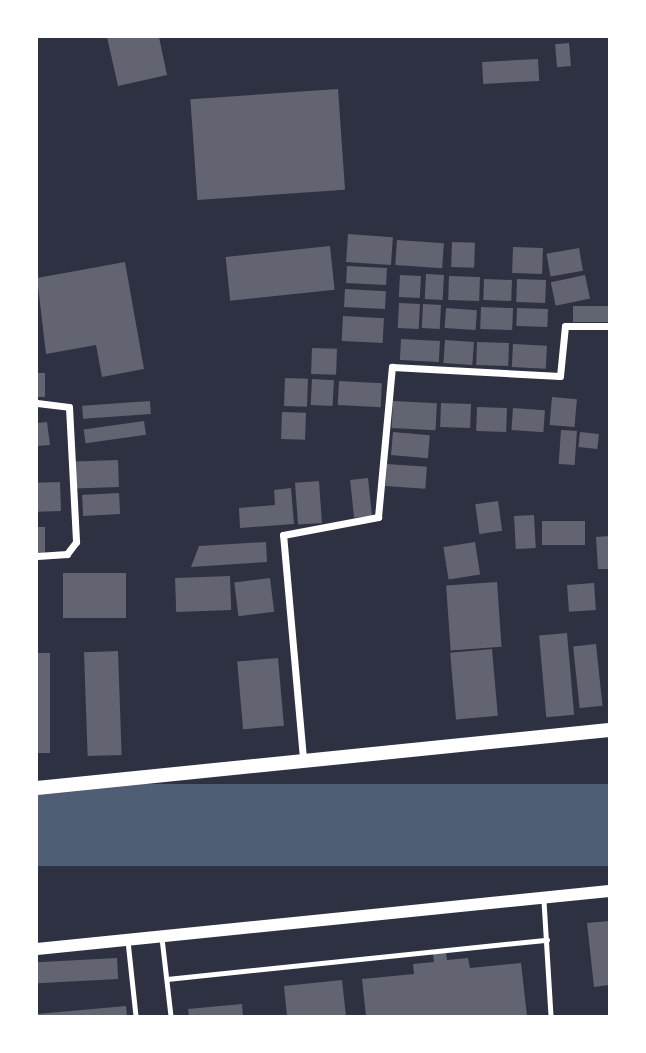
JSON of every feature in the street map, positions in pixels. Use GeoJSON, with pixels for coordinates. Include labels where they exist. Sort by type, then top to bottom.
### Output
{"type":"FeatureCollection","features":[{"type":"Feature","properties":{"kind":"main road"},"geometry":{"type":"LineString","coordinates":[[37,788],[303,758],[609,730]]}},
{"type":"Feature","properties":{"kind":"street"},"geometry":{"type":"LineString","coordinates":[[303,758],[283,535],[378,517],[392,367],[561,376],[565,326],[609,326]]}},
{"type":"Feature","properties":{"kind":"street"},"geometry":{"type":"LineString","coordinates":[[37,402],[69,407],[76,542],[67,554],[37,556]]}},
{"type":"Feature","properties":{"kind":"street"},"geometry":{"type":"LineString","coordinates":[[37,949],[609,891]]}},
{"type":"Feature","properties":{"kind":"lane"},"geometry":{"type":"LineString","coordinates":[[544,897],[551,1016]]}},
{"type":"Feature","properties":{"kind":"lane"},"geometry":{"type":"LineString","coordinates":[[162,937],[171,1016]]}},
{"type":"Feature","properties":{"kind":"lane"},"geometry":{"type":"LineString","coordinates":[[128,940],[136,1016]]}},
{"type":"Feature","properties":{"kind":"lane"},"geometry":{"type":"LineString","coordinates":[[167,979],[547,940]]}},
{"type":"Feature","properties":{"kind":"water"},"geometry":{"type":"Polygon","coordinates":[[[37,784],[609,784],[609,866],[37,866],[37,784]]]}},
{"type":"Feature","properties":{"kind":"building"},"geometry":{"type":"Polygon","coordinates":[[[107,37],[159,37],[167,75],[118,86],[107,37]]]}},
{"type":"Feature","properties":{"kind":"building"},"geometry":{"type":"Polygon","coordinates":[[[569,43],[571,66],[557,67],[555,44],[569,43]]]}},
{"type":"Feature","properties":{"kind":"building"},"geometry":{"type":"Polygon","coordinates":[[[538,59],[539,81],[483,84],[482,62],[538,59]]]}},
{"type":"Feature","properties":{"kind":"building"},"geometry":{"type":"Polygon","coordinates":[[[338,89],[345,190],[197,200],[190,99],[338,89]]]}},
{"type":"Feature","properties":{"kind":"building"},"geometry":{"type":"Polygon","coordinates":[[[348,234],[393,237],[391,265],[346,262],[348,234]]]}},
{"type":"Feature","properties":{"kind":"building"},"geometry":{"type":"Polygon","coordinates":[[[397,240],[444,243],[442,268],[395,265],[397,240]]]}},
{"type":"Feature","properties":{"kind":"building"},"geometry":{"type":"Polygon","coordinates":[[[452,242],[475,243],[474,268],[451,267],[452,242]]]}},
{"type":"Feature","properties":{"kind":"building"},"geometry":{"type":"Polygon","coordinates":[[[330,246],[335,290],[230,301],[226,257],[330,246]]]}},
{"type":"Feature","properties":{"kind":"building"},"geometry":{"type":"Polygon","coordinates":[[[513,247],[543,248],[542,274],[512,273],[513,247]]]}},
{"type":"Feature","properties":{"kind":"building"},"geometry":{"type":"Polygon","coordinates":[[[579,248],[583,271],[550,276],[547,254],[579,248]]]}},
{"type":"Feature","properties":{"kind":"building"},"geometry":{"type":"Polygon","coordinates":[[[125,262],[144,369],[102,377],[96,345],[46,354],[37,278],[125,262]]]}},
{"type":"Feature","properties":{"kind":"building"},"geometry":{"type":"Polygon","coordinates":[[[347,266],[387,268],[386,285],[346,283],[347,266]]]}},
{"type":"Feature","properties":{"kind":"building"},"geometry":{"type":"Polygon","coordinates":[[[426,274],[444,275],[443,300],[425,299],[426,274]]]}},
{"type":"Feature","properties":{"kind":"building"},"geometry":{"type":"Polygon","coordinates":[[[400,275],[421,276],[420,298],[399,297],[400,275]]]}},
{"type":"Feature","properties":{"kind":"building"},"geometry":{"type":"Polygon","coordinates":[[[585,275],[590,298],[556,306],[551,282],[585,275]]]}},
{"type":"Feature","properties":{"kind":"building"},"geometry":{"type":"Polygon","coordinates":[[[449,276],[480,277],[479,301],[448,300],[449,276]]]}},
{"type":"Feature","properties":{"kind":"building"},"geometry":{"type":"Polygon","coordinates":[[[484,279],[512,280],[511,301],[483,300],[484,279]]]}},
{"type":"Feature","properties":{"kind":"building"},"geometry":{"type":"Polygon","coordinates":[[[517,279],[546,280],[545,303],[516,302],[517,279]]]}},
{"type":"Feature","properties":{"kind":"building"},"geometry":{"type":"Polygon","coordinates":[[[345,289],[386,291],[385,309],[344,307],[345,289]]]}},
{"type":"Feature","properties":{"kind":"building"},"geometry":{"type":"Polygon","coordinates":[[[399,303],[420,304],[419,329],[398,328],[399,303]]]}},
{"type":"Feature","properties":{"kind":"building"},"geometry":{"type":"Polygon","coordinates":[[[423,304],[441,305],[440,329],[422,328],[423,304]]]}},
{"type":"Feature","properties":{"kind":"building"},"geometry":{"type":"Polygon","coordinates":[[[573,306],[608,306],[608,322],[573,322],[573,306]]]}},
{"type":"Feature","properties":{"kind":"building"},"geometry":{"type":"Polygon","coordinates":[[[481,307],[513,308],[512,330],[480,329],[481,307]]]}},
{"type":"Feature","properties":{"kind":"building"},"geometry":{"type":"Polygon","coordinates":[[[446,308],[477,310],[476,330],[445,328],[446,308]]]}},
{"type":"Feature","properties":{"kind":"building"},"geometry":{"type":"Polygon","coordinates":[[[517,308],[548,309],[547,327],[516,326],[517,308]]]}},
{"type":"Feature","properties":{"kind":"building"},"geometry":{"type":"Polygon","coordinates":[[[343,316],[384,318],[383,343],[342,341],[343,316]]]}},
{"type":"Feature","properties":{"kind":"building"},"geometry":{"type":"Polygon","coordinates":[[[401,339],[440,341],[439,362],[400,360],[401,339]]]}},
{"type":"Feature","properties":{"kind":"building"},"geometry":{"type":"Polygon","coordinates":[[[445,340],[474,342],[472,365],[443,363],[445,340]]]}},
{"type":"Feature","properties":{"kind":"building"},"geometry":{"type":"Polygon","coordinates":[[[477,342],[509,343],[508,366],[476,365],[477,342]]]}},
{"type":"Feature","properties":{"kind":"building"},"geometry":{"type":"Polygon","coordinates":[[[513,344],[547,346],[546,369],[512,367],[513,344]]]}},
{"type":"Feature","properties":{"kind":"building"},"geometry":{"type":"Polygon","coordinates":[[[312,348],[337,349],[336,375],[311,374],[312,348]]]}},
{"type":"Feature","properties":{"kind":"building"},"geometry":{"type":"Polygon","coordinates":[[[37,373],[45,373],[45,397],[37,397],[37,373]]]}},
{"type":"Feature","properties":{"kind":"building"},"geometry":{"type":"Polygon","coordinates":[[[285,378],[308,379],[307,407],[284,406],[285,378]]]}},
{"type":"Feature","properties":{"kind":"building"},"geometry":{"type":"Polygon","coordinates":[[[312,379],[334,380],[333,406],[311,405],[312,379]]]}},
{"type":"Feature","properties":{"kind":"building"},"geometry":{"type":"Polygon","coordinates":[[[339,381],[382,383],[381,407],[338,405],[339,381]]]}},
{"type":"Feature","properties":{"kind":"building"},"geometry":{"type":"Polygon","coordinates":[[[552,397],[577,399],[574,427],[550,425],[552,397]]]}},
{"type":"Feature","properties":{"kind":"building"},"geometry":{"type":"Polygon","coordinates":[[[150,401],[151,414],[83,419],[82,406],[150,401]]]}},
{"type":"Feature","properties":{"kind":"building"},"geometry":{"type":"Polygon","coordinates":[[[393,401],[437,403],[436,430],[392,428],[393,401]]]}},
{"type":"Feature","properties":{"kind":"building"},"geometry":{"type":"Polygon","coordinates":[[[441,403],[471,404],[470,428],[440,427],[441,403]]]}},
{"type":"Feature","properties":{"kind":"building"},"geometry":{"type":"Polygon","coordinates":[[[477,407],[507,408],[506,432],[476,431],[477,407]]]}},
{"type":"Feature","properties":{"kind":"building"},"geometry":{"type":"Polygon","coordinates":[[[513,408],[545,410],[543,432],[511,430],[513,408]]]}},
{"type":"Feature","properties":{"kind":"building"},"geometry":{"type":"Polygon","coordinates":[[[282,412],[306,413],[305,440],[281,439],[282,412]]]}},
{"type":"Feature","properties":{"kind":"building"},"geometry":{"type":"Polygon","coordinates":[[[144,421],[146,435],[86,443],[84,429],[144,421]]]}},
{"type":"Feature","properties":{"kind":"building"},"geometry":{"type":"Polygon","coordinates":[[[47,422],[50,445],[37,446],[37,423],[47,422]]]}},
{"type":"Feature","properties":{"kind":"building"},"geometry":{"type":"Polygon","coordinates":[[[561,430],[577,431],[575,465],[559,464],[561,430]]]}},
{"type":"Feature","properties":{"kind":"building"},"geometry":{"type":"Polygon","coordinates":[[[393,432],[430,435],[428,458],[391,455],[393,432]]]}},
{"type":"Feature","properties":{"kind":"building"},"geometry":{"type":"Polygon","coordinates":[[[580,432],[599,434],[597,449],[578,447],[580,432]]]}},
{"type":"Feature","properties":{"kind":"building"},"geometry":{"type":"Polygon","coordinates":[[[118,460],[119,487],[75,489],[74,462],[118,460]]]}},
{"type":"Feature","properties":{"kind":"building"},"geometry":{"type":"Polygon","coordinates":[[[387,464],[427,467],[425,489],[385,486],[387,464]]]}},
{"type":"Feature","properties":{"kind":"building"},"geometry":{"type":"Polygon","coordinates":[[[368,478],[372,516],[354,518],[350,480],[368,478]]]}},
{"type":"Feature","properties":{"kind":"building"},"geometry":{"type":"Polygon","coordinates":[[[319,481],[322,523],[298,525],[295,483],[319,481]]]}},
{"type":"Feature","properties":{"kind":"building"},"geometry":{"type":"Polygon","coordinates":[[[60,482],[61,511],[38,512],[37,483],[60,482]]]}},
{"type":"Feature","properties":{"kind":"building"},"geometry":{"type":"Polygon","coordinates":[[[291,488],[294,524],[240,528],[239,508],[275,505],[274,490],[291,488]]]}},
{"type":"Feature","properties":{"kind":"building"},"geometry":{"type":"Polygon","coordinates":[[[119,493],[120,514],[83,516],[82,495],[119,493]]]}},
{"type":"Feature","properties":{"kind":"building"},"geometry":{"type":"Polygon","coordinates":[[[498,501],[502,531],[479,534],[475,504],[498,501]]]}},
{"type":"Feature","properties":{"kind":"building"},"geometry":{"type":"Polygon","coordinates":[[[534,515],[536,548],[516,549],[514,516],[534,515]]]}},
{"type":"Feature","properties":{"kind":"building"},"geometry":{"type":"Polygon","coordinates":[[[542,521],[585,521],[585,545],[542,545],[542,521]]]}},
{"type":"Feature","properties":{"kind":"building"},"geometry":{"type":"Polygon","coordinates":[[[37,527],[45,527],[45,553],[37,553],[37,527]]]}},
{"type":"Feature","properties":{"kind":"building"},"geometry":{"type":"Polygon","coordinates":[[[609,536],[609,569],[598,569],[596,537],[609,536]]]}},
{"type":"Feature","properties":{"kind":"building"},"geometry":{"type":"Polygon","coordinates":[[[266,542],[267,562],[191,567],[199,546],[266,542]]]}},
{"type":"Feature","properties":{"kind":"building"},"geometry":{"type":"Polygon","coordinates":[[[475,542],[480,575],[449,580],[443,547],[475,542]]]}},
{"type":"Feature","properties":{"kind":"building"},"geometry":{"type":"Polygon","coordinates":[[[63,573],[126,573],[126,618],[63,618],[63,573]]]}},
{"type":"Feature","properties":{"kind":"building"},"geometry":{"type":"Polygon","coordinates":[[[230,576],[231,610],[176,612],[175,578],[230,576]]]}},
{"type":"Feature","properties":{"kind":"building"},"geometry":{"type":"Polygon","coordinates":[[[270,578],[274,612],[238,616],[234,582],[270,578]]]}},
{"type":"Feature","properties":{"kind":"building"},"geometry":{"type":"Polygon","coordinates":[[[497,582],[502,647],[451,650],[446,586],[497,582]]]}},
{"type":"Feature","properties":{"kind":"building"},"geometry":{"type":"Polygon","coordinates":[[[594,583],[596,610],[569,612],[567,585],[594,583]]]}},
{"type":"Feature","properties":{"kind":"building"},"geometry":{"type":"Polygon","coordinates":[[[567,633],[574,715],[546,717],[539,635],[567,633]]]}},
{"type":"Feature","properties":{"kind":"building"},"geometry":{"type":"Polygon","coordinates":[[[596,644],[602,706],[580,708],[573,646],[596,644]]]}},
{"type":"Feature","properties":{"kind":"building"},"geometry":{"type":"Polygon","coordinates":[[[492,649],[498,716],[456,719],[450,653],[492,649]]]}},
{"type":"Feature","properties":{"kind":"building"},"geometry":{"type":"Polygon","coordinates":[[[118,651],[122,755],[88,756],[84,652],[118,651]]]}},
{"type":"Feature","properties":{"kind":"building"},"geometry":{"type":"Polygon","coordinates":[[[37,653],[50,653],[50,753],[37,753],[37,653]]]}},
{"type":"Feature","properties":{"kind":"building"},"geometry":{"type":"Polygon","coordinates":[[[278,658],[284,726],[243,729],[237,662],[278,658]]]}},
{"type":"Feature","properties":{"kind":"building"},"geometry":{"type":"Polygon","coordinates":[[[609,921],[609,985],[594,987],[587,923],[609,921]]]}},
{"type":"Feature","properties":{"kind":"building"},"geometry":{"type":"Polygon","coordinates":[[[446,952],[447,960],[468,958],[470,968],[521,963],[527,1016],[366,1016],[362,979],[414,974],[413,964],[434,962],[433,954],[446,952]]]}},
{"type":"Feature","properties":{"kind":"building"},"geometry":{"type":"Polygon","coordinates":[[[117,958],[118,979],[38,983],[37,962],[117,958]]]}},
{"type":"Feature","properties":{"kind":"building"},"geometry":{"type":"Polygon","coordinates":[[[342,980],[346,1016],[287,1016],[284,986],[342,980]]]}},
{"type":"Feature","properties":{"kind":"building"},"geometry":{"type":"Polygon","coordinates":[[[242,1004],[243,1016],[189,1016],[188,1009],[242,1004]]]}},
{"type":"Feature","properties":{"kind":"building"},"geometry":{"type":"Polygon","coordinates":[[[126,1006],[127,1016],[37,1016],[37,1014],[126,1006]]]}}]}
